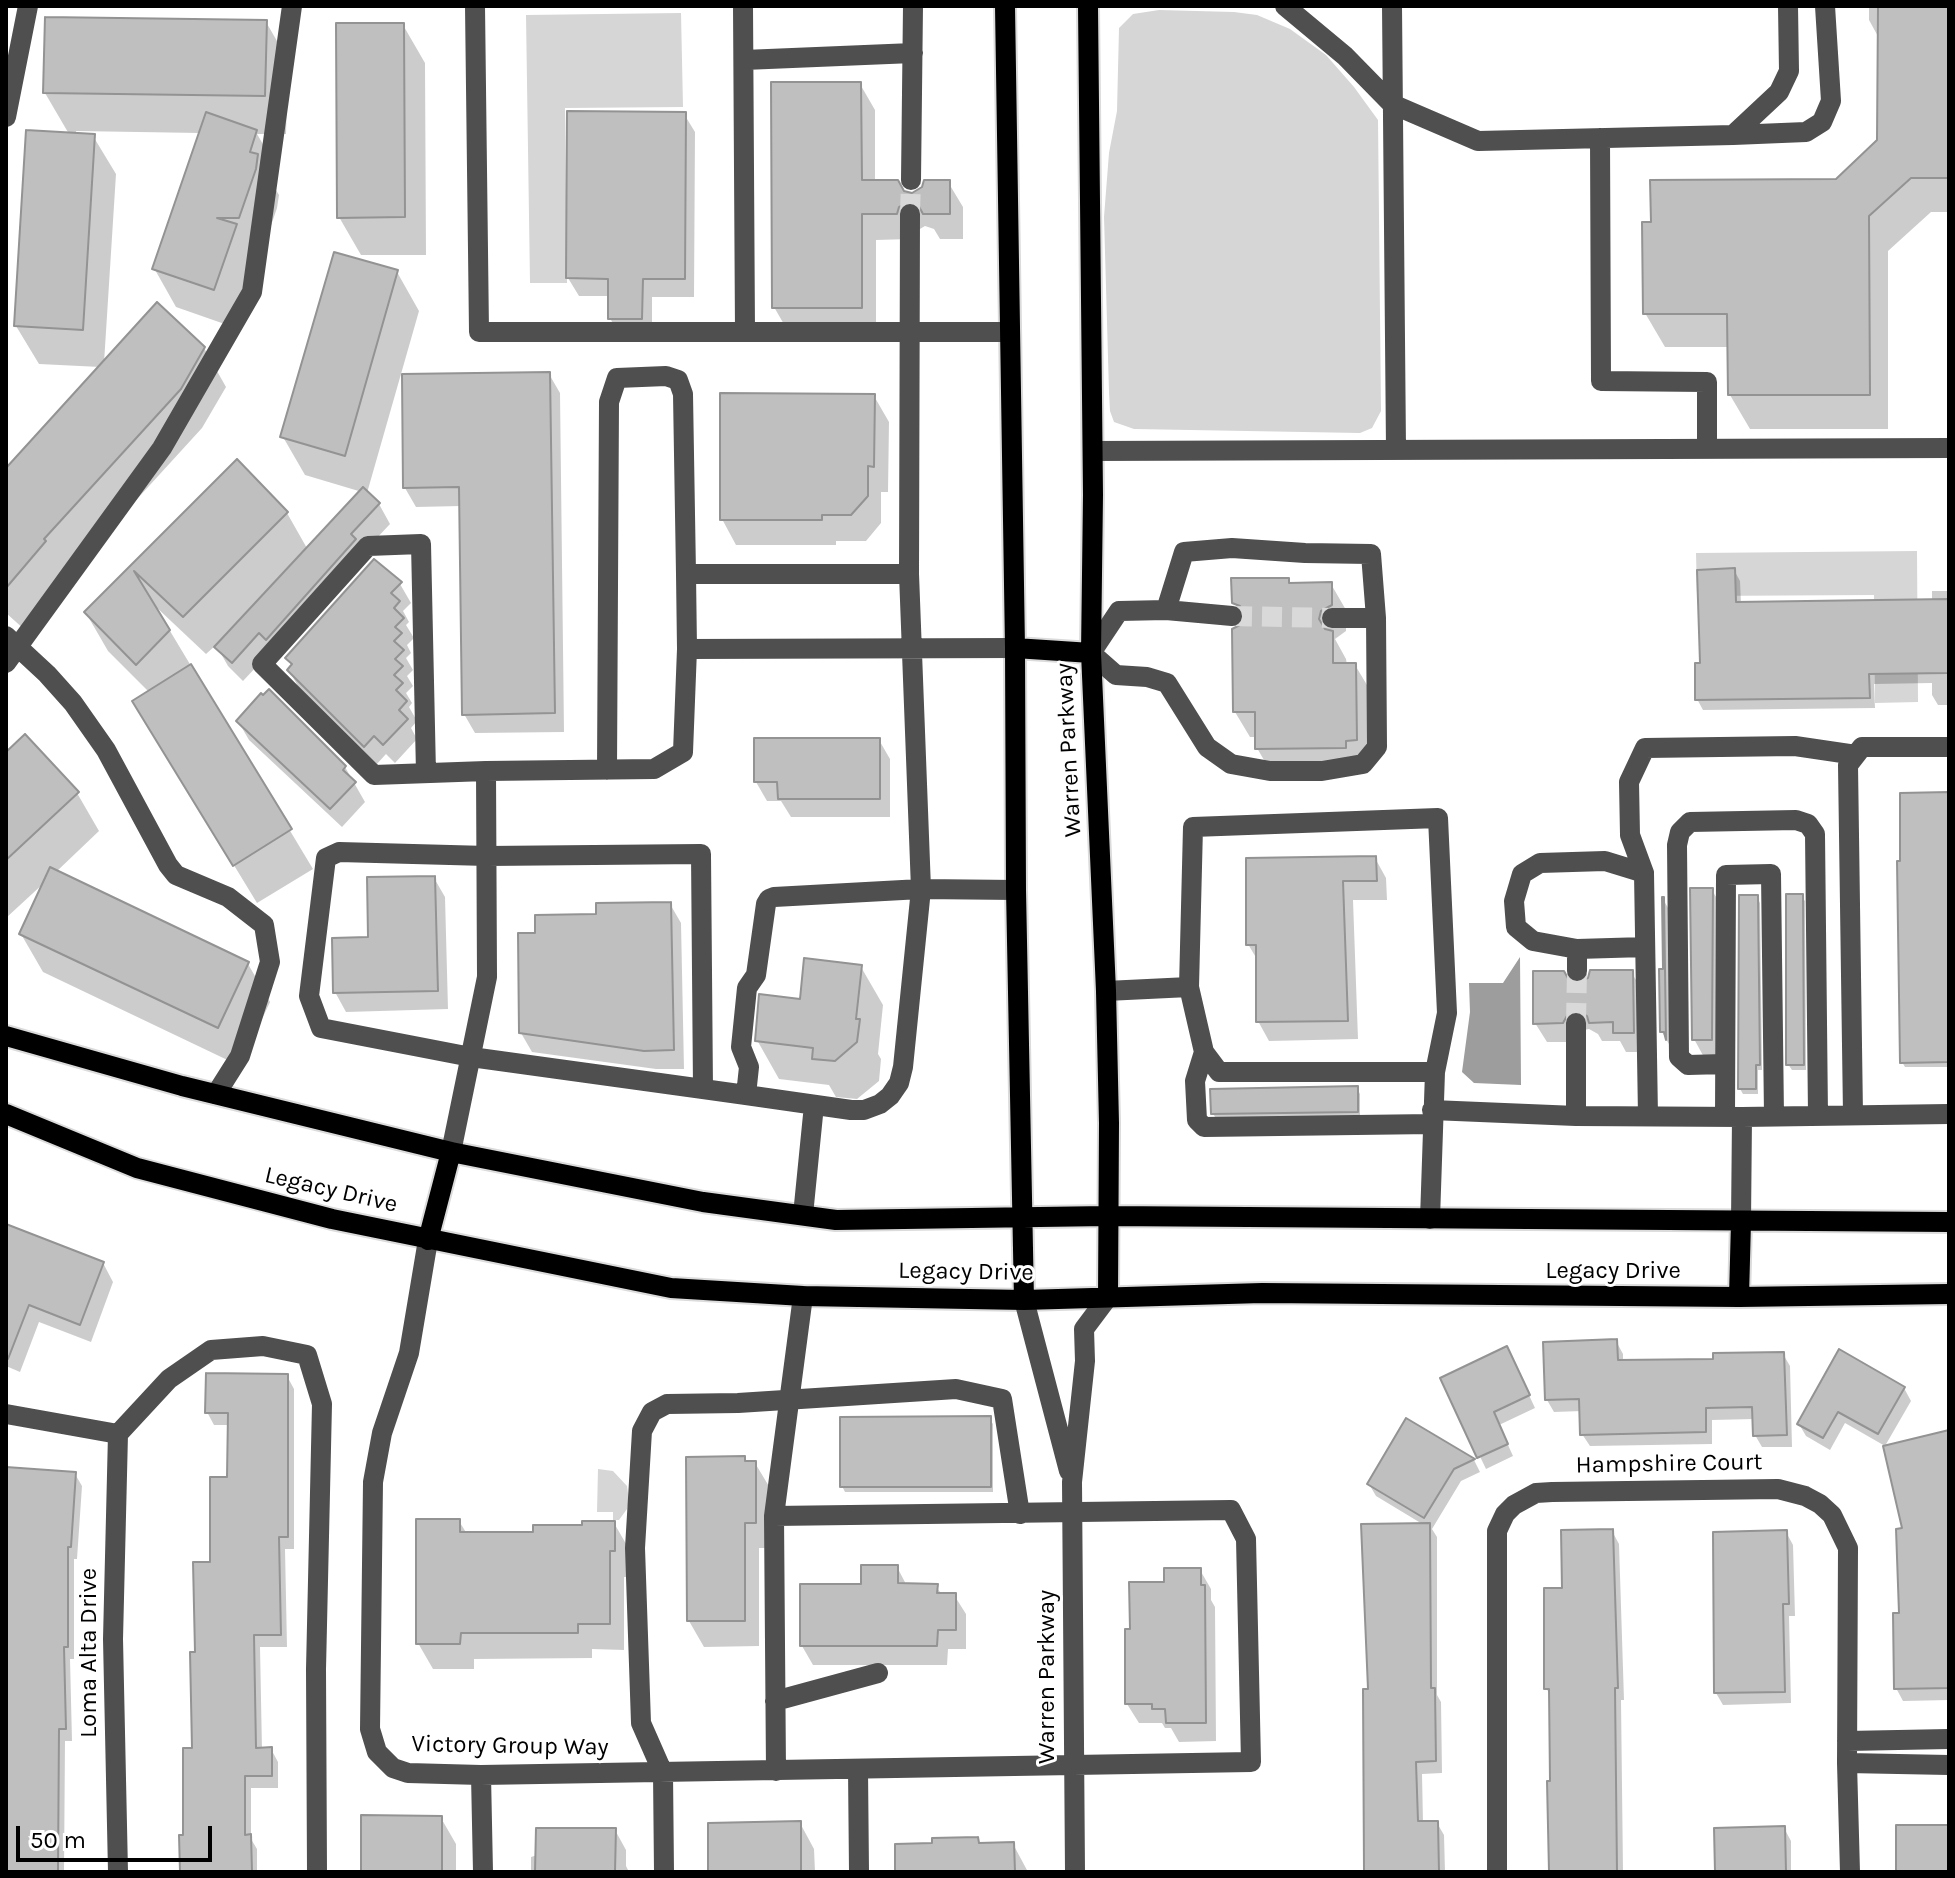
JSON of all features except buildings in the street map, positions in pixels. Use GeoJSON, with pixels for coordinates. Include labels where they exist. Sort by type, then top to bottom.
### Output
{"type":"FeatureCollection","features":[{"type":"Feature","properties":{"kind":"main road","name":"Warren Parkway"},"geometry":{"type":"LineString","coordinates":[[1005,6],[1024,1300]]}},
{"type":"Feature","properties":{"kind":"main road","name":"Warren Parkway"},"geometry":{"type":"LineString","coordinates":[[1088,6],[1093,451],[1091,653],[1106,991],[1108,1297]]}},
{"type":"Feature","properties":{"kind":"main road"},"geometry":{"type":"LineString","coordinates":[[1015,648],[1091,653]]}},
{"type":"Feature","properties":{"kind":"main road","name":"Legacy Drive"},"geometry":{"type":"LineString","coordinates":[[6,1036],[216,1094],[451,1152],[703,1202],[836,1220],[1107,1216],[1949,1222]]}},
{"type":"Feature","properties":{"kind":"main road","name":"Legacy Drive"},"geometry":{"type":"LineString","coordinates":[[6,1114],[137,1168],[332,1219],[671,1288],[803,1296],[1024,1300],[1262,1293],[1739,1297],[1949,1294]]}},
{"type":"Feature","properties":{"kind":"main road"},"geometry":{"type":"LineString","coordinates":[[428,1240],[451,1152]]}},
{"type":"Feature","properties":{"kind":"main road"},"geometry":{"type":"LineString","coordinates":[[1739,1297],[1741,1222]]}},
{"type":"Feature","properties":{"kind":"street"},"geometry":{"type":"LineString","coordinates":[[6,117],[28,6]]}},
{"type":"Feature","properties":{"kind":"street"},"geometry":{"type":"LineString","coordinates":[[216,1094],[240,1056],[270,962],[264,925],[228,897],[176,875],[106,750],[73,703],[47,674],[9,649],[162,448],[252,292],[292,6]]}},
{"type":"Feature","properties":{"kind":"street"},"geometry":{"type":"LineString","coordinates":[[475,6],[479,332],[1009,332]]}},
{"type":"Feature","properties":{"kind":"street"},"geometry":{"type":"LineString","coordinates":[[743,6],[745,332]]}},
{"type":"Feature","properties":{"kind":"street"},"geometry":{"type":"LineString","coordinates":[[911,180],[913,6]]}},
{"type":"Feature","properties":{"kind":"street"},"geometry":{"type":"LineString","coordinates":[[1285,6],[1345,56],[1392,104],[1478,141],[1806,132],[1822,122],[1831,101],[1825,6]]}},
{"type":"Feature","properties":{"kind":"street"},"geometry":{"type":"LineString","coordinates":[[1392,6],[1396,449]]}},
{"type":"Feature","properties":{"kind":"street"},"geometry":{"type":"LineString","coordinates":[[1733,135],[1779,92],[1789,71],[1788,6]]}},
{"type":"Feature","properties":{"kind":"street"},"geometry":{"type":"LineString","coordinates":[[744,60],[913,53]]}},
{"type":"Feature","properties":{"kind":"street"},"geometry":{"type":"LineString","coordinates":[[1600,138],[1601,381],[1707,382],[1707,448]]}},
{"type":"Feature","properties":{"kind":"street"},"geometry":{"type":"LineString","coordinates":[[703,1089],[701,854],[487,856],[339,852],[326,858],[309,996],[321,1028],[471,1057],[851,1110],[871,1108],[890,1096],[899,1083],[903,1067],[921,889],[909,574],[910,214]]}},
{"type":"Feature","properties":{"kind":"street"},"geometry":{"type":"LineString","coordinates":[[426,773],[421,544],[368,546],[262,664],[374,775],[654,769],[683,752],[687,649],[683,394],[678,380],[666,376],[617,378],[609,402],[607,770]]}},
{"type":"Feature","properties":{"kind":"street"},"geometry":{"type":"LineString","coordinates":[[1093,451],[1949,448]]}},
{"type":"Feature","properties":{"kind":"street"},"geometry":{"type":"LineString","coordinates":[[1166,610],[1184,552],[1232,548],[1371,554],[1376,618],[1377,747],[1363,764],[1322,771],[1270,771],[1231,764],[1207,747],[1167,683],[1147,677],[1116,675],[1091,653],[1119,611],[1166,610],[1232,616]]}},
{"type":"Feature","properties":{"kind":"street"},"geometry":{"type":"LineString","coordinates":[[686,574],[909,574]]}},
{"type":"Feature","properties":{"kind":"street"},"geometry":{"type":"LineString","coordinates":[[1332,618],[1376,618]]}},
{"type":"Feature","properties":{"kind":"street"},"geometry":{"type":"LineString","coordinates":[[687,649],[1015,648]]}},
{"type":"Feature","properties":{"kind":"street"},"geometry":{"type":"LineString","coordinates":[[1648,1116],[1644,873],[1630,835],[1629,782],[1645,748],[1795,746],[1856,755]]}},
{"type":"Feature","properties":{"kind":"street"},"geometry":{"type":"LineString","coordinates":[[1853,1115],[1848,765],[1862,747],[1949,747]]}},
{"type":"Feature","properties":{"kind":"street"},"geometry":{"type":"LineString","coordinates":[[451,1152],[487,977],[486,771]]}},
{"type":"Feature","properties":{"kind":"street"},"geometry":{"type":"LineString","coordinates":[[1430,1219],[1435,1072],[1447,1013],[1438,818],[1193,827],[1189,987],[1204,1052],[1219,1072],[1435,1072]]}},
{"type":"Feature","properties":{"kind":"street"},"geometry":{"type":"LineString","coordinates":[[1724,1064],[1688,1065],[1679,1057],[1677,845],[1680,832],[1690,822],[1796,820],[1808,824],[1815,834],[1818,1115]]}},
{"type":"Feature","properties":{"kind":"street"},"geometry":{"type":"LineString","coordinates":[[1644,873],[1605,861],[1540,863],[1522,874],[1514,901],[1516,927],[1533,941],[1577,949],[1645,947]]}},
{"type":"Feature","properties":{"kind":"street"},"geometry":{"type":"LineString","coordinates":[[1741,1222],[1733,1117],[1724,1064],[1726,875],[1771,874],[1774,1116]]}},
{"type":"Feature","properties":{"kind":"street"},"geometry":{"type":"LineString","coordinates":[[746,1095],[749,1067],[741,1047],[747,988],[756,975],[769,899],[921,889],[1016,890]]}},
{"type":"Feature","properties":{"kind":"street"},"geometry":{"type":"LineString","coordinates":[[1815,898],[1850,897]]}},
{"type":"Feature","properties":{"kind":"street"},"geometry":{"type":"LineString","coordinates":[[1577,949],[1577,971]]}},
{"type":"Feature","properties":{"kind":"street"},"geometry":{"type":"LineString","coordinates":[[1106,991],[1189,987]]}},
{"type":"Feature","properties":{"kind":"street"},"geometry":{"type":"LineString","coordinates":[[1576,1023],[1576,1116]]}},
{"type":"Feature","properties":{"kind":"street"},"geometry":{"type":"LineString","coordinates":[[1204,1052],[1195,1081],[1197,1120],[1204,1127],[1432,1117],[1949,1114]]}},
{"type":"Feature","properties":{"kind":"street"},"geometry":{"type":"LineString","coordinates":[[803,1215],[814,1105]]}},
{"type":"Feature","properties":{"kind":"street","name":"Victory Group Way"},"geometry":{"type":"LineString","coordinates":[[428,1240],[409,1353],[382,1433],[373,1482],[370,1729],[377,1752],[387,1764],[401,1771],[481,1775],[1251,1762],[1246,1539],[1231,1510],[1073,1513]]}},
{"type":"Feature","properties":{"kind":"street"},"geometry":{"type":"LineString","coordinates":[[776,1771],[774,1516],[803,1296]]}},
{"type":"Feature","properties":{"kind":"street","name":"Warren Parkway"},"geometry":{"type":"LineString","coordinates":[[1075,1872],[1072,1482],[1085,1361],[1084,1329],[1108,1297]]}},
{"type":"Feature","properties":{"kind":"street","name":"Warren Parkway"},"geometry":{"type":"LineString","coordinates":[[1024,1300],[1072,1482]]}},
{"type":"Feature","properties":{"kind":"street"},"geometry":{"type":"LineString","coordinates":[[6,1414],[118,1434],[169,1379],[211,1350],[263,1346],[307,1355],[322,1404],[316,1669],[317,1872]]}},
{"type":"Feature","properties":{"kind":"street"},"geometry":{"type":"LineString","coordinates":[[664,1872],[663,1773],[641,1723],[635,1548],[642,1431],[652,1412],[667,1404],[956,1389],[1002,1399],[1020,1514]]}},
{"type":"Feature","properties":{"kind":"street","name":"Loma Alta Drive"},"geometry":{"type":"LineString","coordinates":[[118,1434],[113,1639],[118,1872]]}},
{"type":"Feature","properties":{"kind":"street","name":"Hampshire Court"},"geometry":{"type":"LineString","coordinates":[[1497,1872],[1497,1531],[1505,1514],[1514,1505],[1536,1493],[1778,1489],[1805,1496],[1820,1504],[1832,1515],[1848,1548],[1850,1872]]}},
{"type":"Feature","properties":{"kind":"street"},"geometry":{"type":"LineString","coordinates":[[774,1516],[1073,1513]]}},
{"type":"Feature","properties":{"kind":"street"},"geometry":{"type":"LineString","coordinates":[[775,1701],[878,1673]]}},
{"type":"Feature","properties":{"kind":"street"},"geometry":{"type":"LineString","coordinates":[[1847,1741],[1949,1739]]}},
{"type":"Feature","properties":{"kind":"street"},"geometry":{"type":"LineString","coordinates":[[1847,1763],[1949,1765]]}},
{"type":"Feature","properties":{"kind":"street"},"geometry":{"type":"LineString","coordinates":[[858,1769],[859,1872]]}},
{"type":"Feature","properties":{"kind":"street"},"geometry":{"type":"LineString","coordinates":[[481,1775],[483,1872]]}},
{"type":"Feature","properties":{"kind":"shaded area"},"geometry":{"type":"Polygon","coordinates":[[[1159,10],[1257,15],[1290,29],[1326,55],[1378,120],[1381,411],[1372,428],[1360,433],[1134,429],[1114,422],[1109,392],[1104,217],[1109,153],[1117,111],[1119,28],[1133,14],[1159,10]]]}},
{"type":"Feature","properties":{"kind":"shaded area"},"geometry":{"type":"Polygon","coordinates":[[[681,13],[683,107],[565,108],[567,283],[530,283],[526,15],[681,13]]]}},
{"type":"Feature","properties":{"kind":"shaded area"},"geometry":{"type":"Polygon","coordinates":[[[1917,551],[1918,702],[1875,703],[1874,595],[1697,596],[1696,553],[1917,551]]]}},
{"type":"Feature","properties":{"kind":"shaded area"},"geometry":{"type":"Polygon","coordinates":[[[1520,957],[1521,1085],[1474,1083],[1462,1072],[1470,1012],[1469,983],[1503,983],[1520,957]]]}},
{"type":"Feature","properties":{"kind":"shaded area"},"geometry":{"type":"Polygon","coordinates":[[[598,1469],[613,1471],[627,1486],[629,1501],[619,1520],[613,1520],[613,1512],[597,1512],[598,1469]]]}},
{"type":"Feature","properties":{"kind":"tunnel"},"geometry":{"type":"LineString","coordinates":[[910,214],[911,180]]}},
{"type":"Feature","properties":{"kind":"tunnel"},"geometry":{"type":"LineString","coordinates":[[1232,616],[1332,618]]}},
{"type":"Feature","properties":{"kind":"tunnel"},"geometry":{"type":"LineString","coordinates":[[1576,1023],[1577,971]]}}]}
